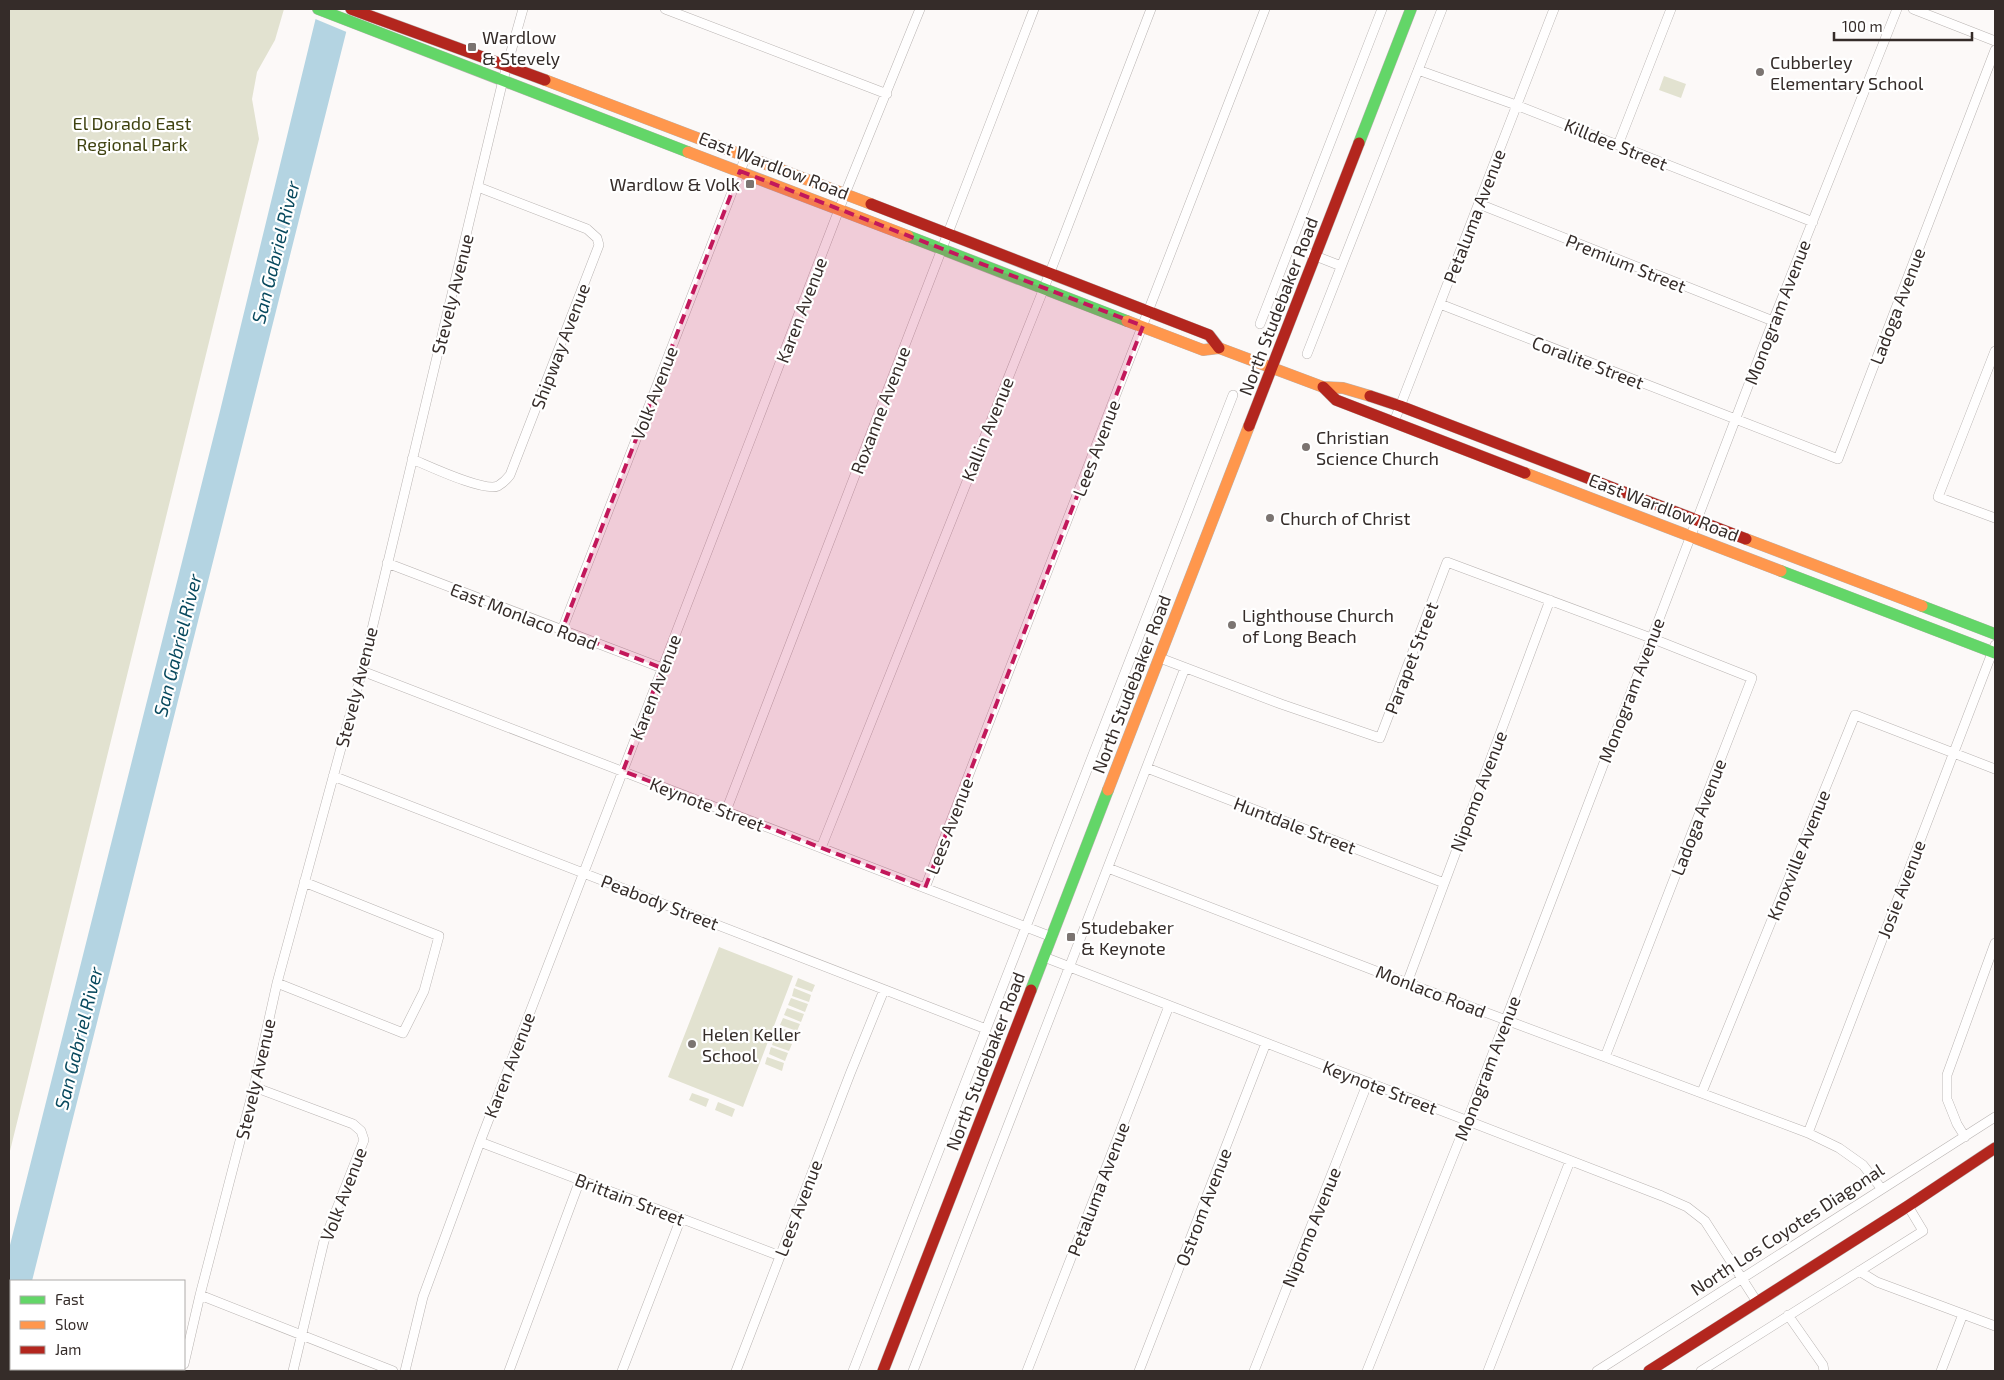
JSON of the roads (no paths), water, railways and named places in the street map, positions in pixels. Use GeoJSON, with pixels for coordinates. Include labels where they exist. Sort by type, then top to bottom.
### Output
{"type":"FeatureCollection","features":[{"type":"Feature","properties":{"kind":"main road","name":"East Wardlow Road"},"geometry":{"type":"LineString","coordinates":[[318,9],[366,21],[507,66],[1148,310],[1209,335],[1219,348]]}},
{"type":"Feature","properties":{"kind":"main road","name":"East Wardlow Road"},"geometry":{"type":"LineString","coordinates":[[351,9],[366,21],[503,80],[1203,350],[1219,348],[1323,387],[1344,388],[1400,406],[1995,634]]}},
{"type":"Feature","properties":{"kind":"main road","name":"North Studebaker Road"},"geometry":{"type":"LineString","coordinates":[[884,1371],[1411,9]]}},
{"type":"Feature","properties":{"kind":"main road","name":"East Wardlow Road"},"geometry":{"type":"LineString","coordinates":[[1323,387],[1336,400],[1994,650]]}},
{"type":"Feature","properties":{"kind":"main road"},"geometry":{"type":"LineString","coordinates":[[1649,1371],[1908,1206],[1995,1148]]}},
{"type":"Feature","properties":{"kind":"street","name":"Stevely Avenue"},"geometry":{"type":"LineString","coordinates":[[185,1360],[254,1087],[277,983],[362,671],[503,80],[523,9]]}},
{"type":"Feature","properties":{"kind":"street"},"geometry":{"type":"LineString","coordinates":[[665,9],[887,94]]}},
{"type":"Feature","properties":{"kind":"street","name":"Karen Avenue"},"geometry":{"type":"LineString","coordinates":[[405,1371],[423,1297],[480,1142],[845,194],[920,9]]}},
{"type":"Feature","properties":{"kind":"street","name":"Roxanne Avenue"},"geometry":{"type":"LineString","coordinates":[[726,811],[1034,9]]}},
{"type":"Feature","properties":{"kind":"street","name":"Kallin Avenue"},"geometry":{"type":"LineString","coordinates":[[821,848],[1044,288],[1151,9]]}},
{"type":"Feature","properties":{"kind":"street","name":"Lees Avenue"},"geometry":{"type":"LineString","coordinates":[[925,888],[1265,9]]}},
{"type":"Feature","properties":{"kind":"street","name":"North Studebaker Road"},"geometry":{"type":"LineString","coordinates":[[1260,324],[1382,9]]}},
{"type":"Feature","properties":{"kind":"street"},"geometry":{"type":"LineString","coordinates":[[1307,354],[1442,9]]}},
{"type":"Feature","properties":{"kind":"street","name":"Petaluma Avenue"},"geometry":{"type":"LineString","coordinates":[[1394,422],[1554,9]]}},
{"type":"Feature","properties":{"kind":"street"},"geometry":{"type":"LineString","coordinates":[[1618,145],[1671,9]]}},
{"type":"Feature","properties":{"kind":"street","name":"Monogram Avenue"},"geometry":{"type":"LineString","coordinates":[[1367,1371],[1467,1121],[1773,321],[1896,9]]}},
{"type":"Feature","properties":{"kind":"street"},"geometry":{"type":"LineString","coordinates":[[1913,9],[1995,41]]}},
{"type":"Feature","properties":{"kind":"street","name":"Ladoga Avenue"},"geometry":{"type":"LineString","coordinates":[[1736,420],[1838,459],[1995,50]]}},
{"type":"Feature","properties":{"kind":"street","name":"Killdee Street"},"geometry":{"type":"LineString","coordinates":[[1418,70],[1516,105],[1812,222]]}},
{"type":"Feature","properties":{"kind":"street","name":"Volk Avenue"},"geometry":{"type":"LineString","coordinates":[[562,630],[746,156]]}},
{"type":"Feature","properties":{"kind":"street","name":"Shipway Avenue"},"geometry":{"type":"LineString","coordinates":[[412,459],[479,485],[498,486],[505,481],[510,475],[599,245],[597,238],[587,229],[478,187]]}},
{"type":"Feature","properties":{"kind":"street","name":"Premium Street"},"geometry":{"type":"LineString","coordinates":[[1479,204],[1773,321]]}},
{"type":"Feature","properties":{"kind":"street"},"geometry":{"type":"LineString","coordinates":[[1290,246],[1341,266]]}},
{"type":"Feature","properties":{"kind":"street","name":"Coralite Street"},"geometry":{"type":"LineString","coordinates":[[1440,304],[1736,420]]}},
{"type":"Feature","properties":{"kind":"street"},"geometry":{"type":"LineString","coordinates":[[1995,351],[1938,497],[1995,518]]}},
{"type":"Feature","properties":{"kind":"street","name":"North Studebaker Road"},"geometry":{"type":"LineString","coordinates":[[853,1371],[1232,395]]}},
{"type":"Feature","properties":{"kind":"street","name":"Parapet Street"},"geometry":{"type":"LineString","coordinates":[[1160,658],[1380,738],[1447,562],[1651,638]]}},
{"type":"Feature","properties":{"kind":"street","name":"East Monlaco Road"},"geometry":{"type":"LineString","coordinates":[[387,563],[662,668]]}},
{"type":"Feature","properties":{"kind":"street","name":"Nipomo Avenue"},"geometry":{"type":"LineString","coordinates":[[1407,983],[1550,600]]}},
{"type":"Feature","properties":{"kind":"street","name":"Ladoga Avenue"},"geometry":{"type":"LineString","coordinates":[[1606,1057],[1752,678],[1651,638]]}},
{"type":"Feature","properties":{"kind":"street","name":"Josie Avenue"},"geometry":{"type":"LineString","coordinates":[[1808,1133],[1953,752],[1994,650]]}},
{"type":"Feature","properties":{"kind":"street"},"geometry":{"type":"LineString","coordinates":[[913,1371],[1185,668]]}},
{"type":"Feature","properties":{"kind":"street","name":"Keynote Street"},"geometry":{"type":"LineString","coordinates":[[362,671],[1052,937]]}},
{"type":"Feature","properties":{"kind":"street","name":"Knoxville Avenue"},"geometry":{"type":"LineString","coordinates":[[1702,1092],[1855,715],[1953,752]]}},
{"type":"Feature","properties":{"kind":"street"},"geometry":{"type":"LineString","coordinates":[[1953,752],[1995,769]]}},
{"type":"Feature","properties":{"kind":"street","name":"Huntdale Street"},"geometry":{"type":"LineString","coordinates":[[1147,768],[1444,883]]}},
{"type":"Feature","properties":{"kind":"street","name":"Peabody Street"},"geometry":{"type":"LineString","coordinates":[[333,776],[986,1029]]}},
{"type":"Feature","properties":{"kind":"street","name":"Monlaco Road"},"geometry":{"type":"LineString","coordinates":[[1108,868],[1407,983],[1808,1133],[1839,1148],[1863,1165],[1881,1188]]}},
{"type":"Feature","properties":{"kind":"street"},"geometry":{"type":"LineString","coordinates":[[277,983],[403,1033],[424,991],[439,936],[304,882]]}},
{"type":"Feature","properties":{"kind":"street"},"geometry":{"type":"LineString","coordinates":[[1965,1137],[1957,1124],[1947,1099],[1946,1074],[1995,943]]}},
{"type":"Feature","properties":{"kind":"street","name":"Keynote Street"},"geometry":{"type":"LineString","coordinates":[[1044,958],[1687,1207],[1705,1221],[1757,1302]]}},
{"type":"Feature","properties":{"kind":"street","name":"Lees Avenue"},"geometry":{"type":"LineString","coordinates":[[736,1371],[884,990]]}},
{"type":"Feature","properties":{"kind":"street","name":"Petaluma Avenue"},"geometry":{"type":"LineString","coordinates":[[1027,1371],[1169,1006]]}},
{"type":"Feature","properties":{"kind":"street","name":"Ostrom Avenue"},"geometry":{"type":"LineString","coordinates":[[1139,1371],[1266,1043]]}},
{"type":"Feature","properties":{"kind":"street","name":"Nipomo Avenue"},"geometry":{"type":"LineString","coordinates":[[1254,1371],[1368,1082]]}},
{"type":"Feature","properties":{"kind":"street","name":"Volk Avenue"},"geometry":{"type":"LineString","coordinates":[[254,1087],[353,1124],[361,1131],[364,1140],[324,1241],[293,1371]]}},
{"type":"Feature","properties":{"kind":"street","name":"North Los Coyotes Diagonal"},"geometry":{"type":"LineString","coordinates":[[1597,1371],[1995,1117]]}},
{"type":"Feature","properties":{"kind":"street","name":"Brittain Street"},"geometry":{"type":"LineString","coordinates":[[480,1142],[780,1256]]}},
{"type":"Feature","properties":{"kind":"street"},"geometry":{"type":"LineString","coordinates":[[1488,1371],[1570,1161]]}},
{"type":"Feature","properties":{"kind":"street"},"geometry":{"type":"LineString","coordinates":[[509,1371],[580,1180]]}},
{"type":"Feature","properties":{"kind":"street"},"geometry":{"type":"LineString","coordinates":[[1701,1371],[1923,1231],[1908,1206]]}},
{"type":"Feature","properties":{"kind":"street"},"geometry":{"type":"LineString","coordinates":[[622,1371],[681,1218]]}},
{"type":"Feature","properties":{"kind":"street"},"geometry":{"type":"LineString","coordinates":[[1859,1271],[1877,1282],[1995,1326]]}},
{"type":"Feature","properties":{"kind":"street"},"geometry":{"type":"LineString","coordinates":[[200,1295],[393,1371]]}},
{"type":"Feature","properties":{"kind":"street"},"geometry":{"type":"LineString","coordinates":[[1940,1371],[1962,1314]]}},
{"type":"Feature","properties":{"kind":"street"},"geometry":{"type":"LineString","coordinates":[[1788,1315],[1822,1365],[1824,1371]]}},
{"type":"Feature","properties":{"kind":"water","name":"San Gabriel River"},"geometry":{"type":"Polygon","coordinates":[[[318,9],[352,9],[32,1280],[10,1280],[9,1371],[9,1249],[220,411],[318,9]]]}},
{"type":"Feature","properties":{"kind":"place","name":"Wardlow & Stevely"},"geometry":{"type":"Point","coordinates":[472,47]}},
{"type":"Feature","properties":{"kind":"place","name":"Cubberley Elementary School"},"geometry":{"type":"Point","coordinates":[1760,72]}},
{"type":"Feature","properties":{"kind":"place","name":"Wardlow & Volk"},"geometry":{"type":"Point","coordinates":[750,184]}},
{"type":"Feature","properties":{"kind":"place","name":"Christian Science Church"},"geometry":{"type":"Point","coordinates":[1306,447]}},
{"type":"Feature","properties":{"kind":"place","name":"Church of Christ"},"geometry":{"type":"Point","coordinates":[1270,518]}},
{"type":"Feature","properties":{"kind":"place","name":"Lighthouse Church of Long Beach"},"geometry":{"type":"Point","coordinates":[1232,625]}},
{"type":"Feature","properties":{"kind":"place","name":"Studebaker & Keynote"},"geometry":{"type":"Point","coordinates":[1071,937]}},
{"type":"Feature","properties":{"kind":"place","name":"Helen Keller School"},"geometry":{"type":"Point","coordinates":[692,1044]}},
{"type":"Feature","properties":{"kind":"park label","name":"El Dorado East Regional Park"},"geometry":{"type":"Point","coordinates":[132,133]}}]}
